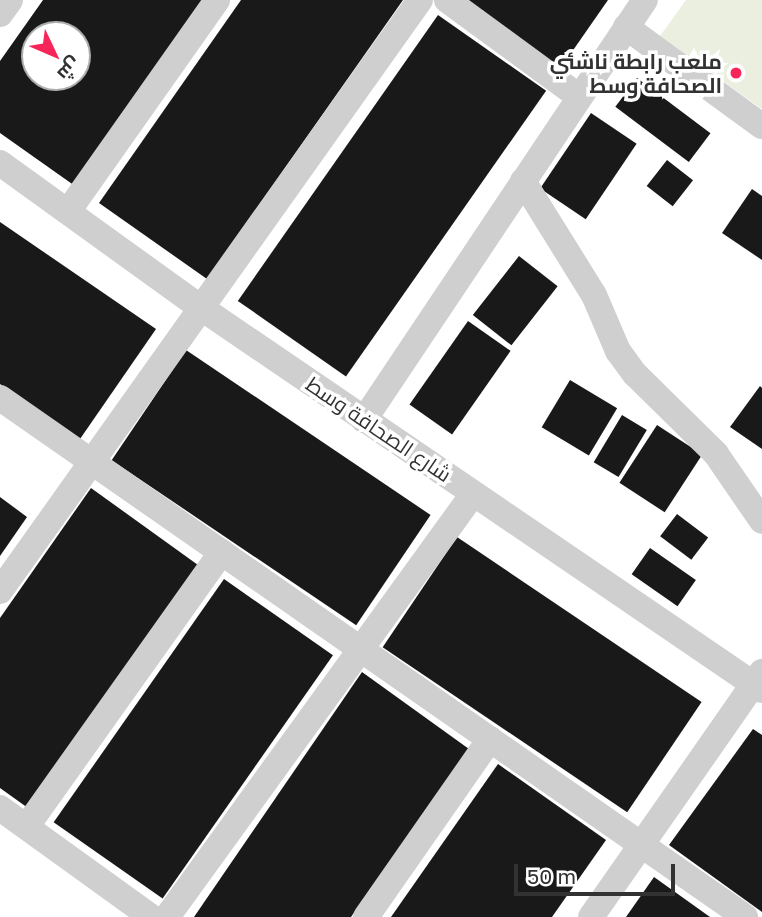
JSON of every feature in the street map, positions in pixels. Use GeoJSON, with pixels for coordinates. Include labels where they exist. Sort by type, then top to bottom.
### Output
{"type":"FeatureCollection","features":[{"type":"Feature","properties":{"kind":"street"},"geometry":{"type":"LineString","coordinates":[[0,14],[10,0]]}},
{"type":"Feature","properties":{"kind":"street"},"geometry":{"type":"LineString","coordinates":[[69,210],[217,0]]}},
{"type":"Feature","properties":{"kind":"street"},"geometry":{"type":"LineString","coordinates":[[0,591],[420,0]]}},
{"type":"Feature","properties":{"kind":"street"},"geometry":{"type":"LineString","coordinates":[[447,0],[578,96]]}},
{"type":"Feature","properties":{"kind":"street"},"geometry":{"type":"LineString","coordinates":[[364,420],[578,96],[645,0]]}},
{"type":"Feature","properties":{"kind":"street"},"geometry":{"type":"LineString","coordinates":[[626,27],[762,126]]}},
{"type":"Feature","properties":{"kind":"street","name":"شارع الصحافة وسط"},"geometry":{"type":"LineString","coordinates":[[0,163],[69,210],[200,307],[364,420],[759,682]]}},
{"type":"Feature","properties":{"kind":"street"},"geometry":{"type":"LineString","coordinates":[[523,181],[594,295],[618,351],[635,374],[716,454],[762,521]]}},
{"type":"Feature","properties":{"kind":"street"},"geometry":{"type":"LineString","coordinates":[[0,398],[745,917]]}},
{"type":"Feature","properties":{"kind":"street"},"geometry":{"type":"LineString","coordinates":[[167,917],[473,494]]}},
{"type":"Feature","properties":{"kind":"street"},"geometry":{"type":"LineString","coordinates":[[27,826],[222,552]]}},
{"type":"Feature","properties":{"kind":"street"},"geometry":{"type":"LineString","coordinates":[[591,917],[759,682]]}},
{"type":"Feature","properties":{"kind":"street"},"geometry":{"type":"LineString","coordinates":[[366,917],[490,739]]}},
{"type":"Feature","properties":{"kind":"street"},"geometry":{"type":"LineString","coordinates":[[0,808],[151,917]]}},
{"type":"Feature","properties":{"kind":"green space","name":"ملعب رابطة ناشئي الصحافة وسط"},"geometry":{"type":"Polygon","coordinates":[[[686,0],[762,0],[762,109],[660,36],[686,0]]]}},
{"type":"Feature","properties":{"kind":"building"},"geometry":{"type":"Polygon","coordinates":[[[43,0],[205,0],[75,186],[0,133],[0,61],[21,31],[21,91],[91,91],[91,21],[28,21],[43,0]]]}},
{"type":"Feature","properties":{"kind":"building"},"geometry":{"type":"Polygon","coordinates":[[[241,0],[403,0],[207,279],[99,203],[241,0]]]}},
{"type":"Feature","properties":{"kind":"building"},"geometry":{"type":"Polygon","coordinates":[[[460,0],[608,0],[560,69],[460,0]]]}},
{"type":"Feature","properties":{"kind":"building"},"geometry":{"type":"Polygon","coordinates":[[[438,15],[546,91],[346,377],[238,301],[438,15]]]}},
{"type":"Feature","properties":{"kind":"building"},"geometry":{"type":"Polygon","coordinates":[[[637,78],[710,133],[689,162],[615,107],[637,78]]]}},
{"type":"Feature","properties":{"kind":"building"},"geometry":{"type":"Polygon","coordinates":[[[591,113],[637,144],[586,219],[540,188],[591,113]]]}},
{"type":"Feature","properties":{"kind":"building"},"geometry":{"type":"Polygon","coordinates":[[[667,160],[693,180],[673,206],[647,186],[667,160]]]}},
{"type":"Feature","properties":{"kind":"building"},"geometry":{"type":"Polygon","coordinates":[[[752,189],[762,196],[762,260],[722,233],[752,189]]]}},
{"type":"Feature","properties":{"kind":"building"},"geometry":{"type":"Polygon","coordinates":[[[0,222],[156,329],[80,439],[0,384],[0,222]]]}},
{"type":"Feature","properties":{"kind":"building"},"geometry":{"type":"Polygon","coordinates":[[[519,256],[558,286],[511,345],[473,315],[519,256]]]}},
{"type":"Feature","properties":{"kind":"building"},"geometry":{"type":"Polygon","coordinates":[[[468,321],[511,351],[452,434],[409,405],[468,321]]]}},
{"type":"Feature","properties":{"kind":"building"},"geometry":{"type":"Polygon","coordinates":[[[186,350],[431,515],[356,625],[112,460],[186,350]]]}},
{"type":"Feature","properties":{"kind":"building"},"geometry":{"type":"Polygon","coordinates":[[[570,380],[617,408],[589,455],[542,427],[570,380]]]}},
{"type":"Feature","properties":{"kind":"building"},"geometry":{"type":"Polygon","coordinates":[[[760,386],[762,388],[762,449],[730,427],[760,386]]]}},
{"type":"Feature","properties":{"kind":"building"},"geometry":{"type":"Polygon","coordinates":[[[622,415],[647,430],[619,477],[594,462],[622,415]]]}},
{"type":"Feature","properties":{"kind":"building"},"geometry":{"type":"Polygon","coordinates":[[[657,425],[702,454],[665,512],[619,483],[657,425]]]}},
{"type":"Feature","properties":{"kind":"building"},"geometry":{"type":"Polygon","coordinates":[[[91,488],[198,565],[28,808],[0,788],[0,618],[91,488]]]}},
{"type":"Feature","properties":{"kind":"building"},"geometry":{"type":"Polygon","coordinates":[[[0,497],[27,517],[0,556],[0,497]]]}},
{"type":"Feature","properties":{"kind":"building"},"geometry":{"type":"Polygon","coordinates":[[[677,514],[708,537],[691,560],[660,536],[677,514]]]}},
{"type":"Feature","properties":{"kind":"building"},"geometry":{"type":"Polygon","coordinates":[[[457,537],[702,702],[627,812],[383,647],[457,537]]]}},
{"type":"Feature","properties":{"kind":"building"},"geometry":{"type":"Polygon","coordinates":[[[650,548],[696,580],[678,606],[632,574],[650,548]]]}},
{"type":"Feature","properties":{"kind":"building"},"geometry":{"type":"Polygon","coordinates":[[[224,579],[333,655],[163,899],[54,822],[224,579]]]}},
{"type":"Feature","properties":{"kind":"building"},"geometry":{"type":"Polygon","coordinates":[[[362,672],[469,749],[351,917],[194,917],[362,672]]]}},
{"type":"Feature","properties":{"kind":"building"},"geometry":{"type":"Polygon","coordinates":[[[753,729],[762,735],[762,912],[669,845],[753,729]]]}},
{"type":"Feature","properties":{"kind":"building"},"geometry":{"type":"Polygon","coordinates":[[[498,764],[606,840],[552,917],[391,917],[498,764]]]}},
{"type":"Feature","properties":{"kind":"building"},"geometry":{"type":"Polygon","coordinates":[[[654,877],[710,917],[626,917],[654,877]]]}},
{"type":"Feature","properties":{"kind":"place","name":"ملعب رابطة ناشئي الصحافة وسط"},"geometry":{"type":"Point","coordinates":[736,73]}}]}
